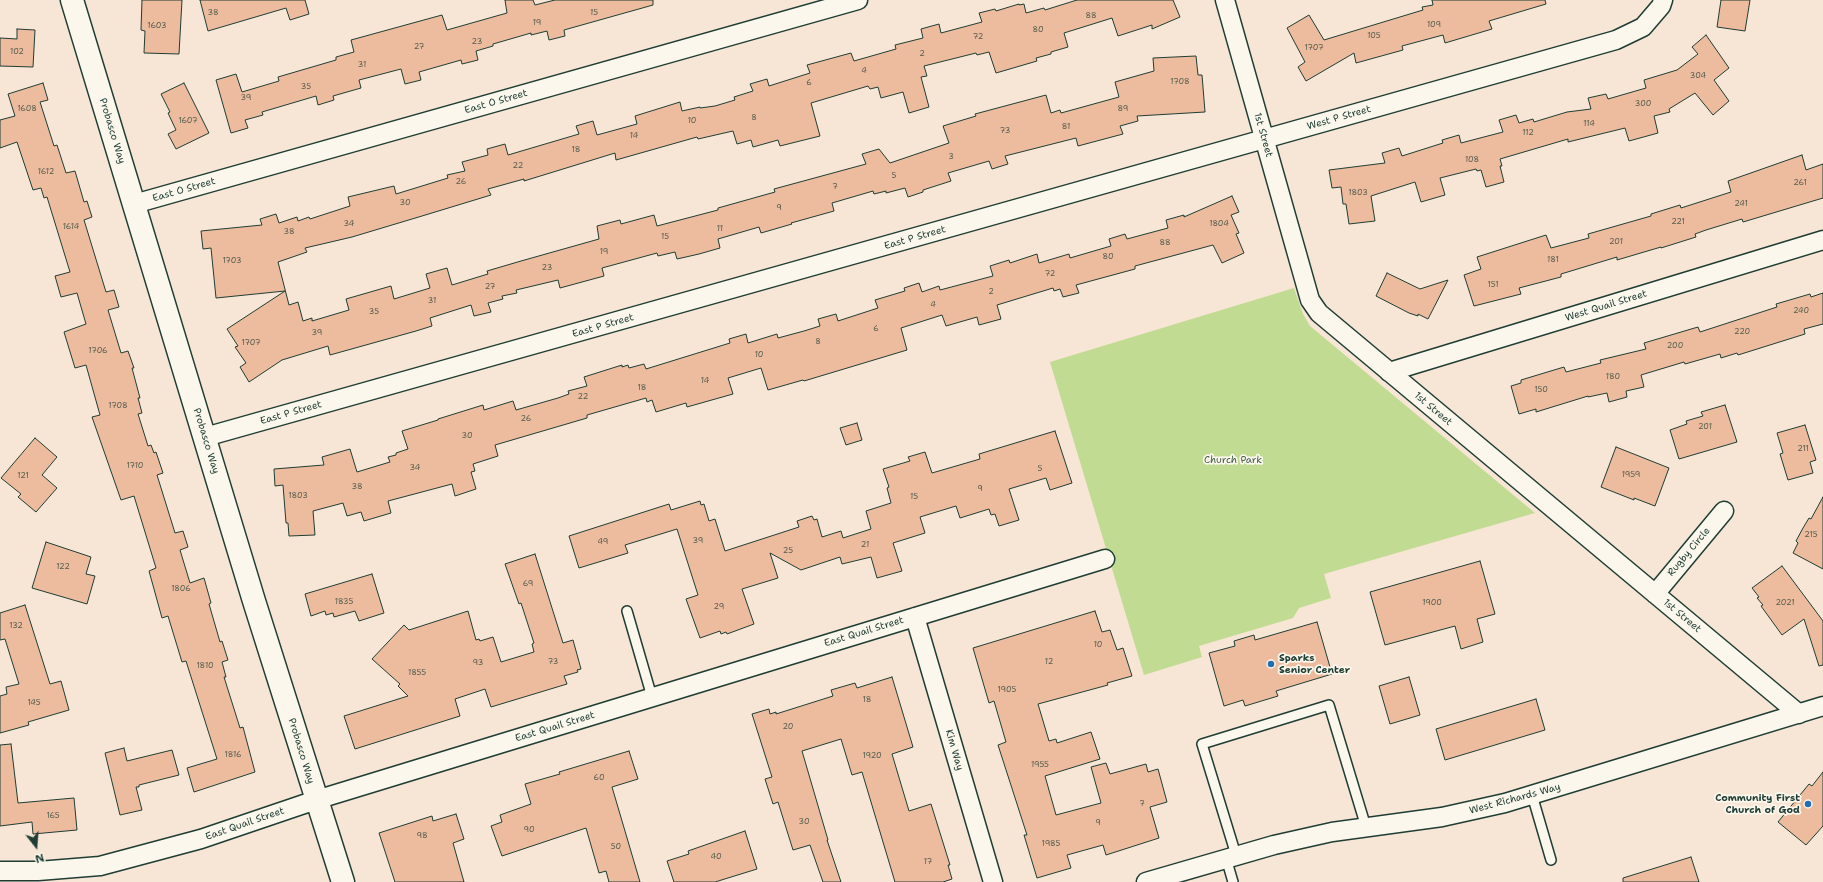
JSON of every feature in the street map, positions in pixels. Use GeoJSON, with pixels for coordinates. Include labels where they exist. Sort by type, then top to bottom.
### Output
{"type":"FeatureCollection","features":[{"type":"Feature","properties":{"kind":"street","name":"Probasco Way"},"geometry":{"type":"LineString","coordinates":[[72,0],[316,800],[343,882]]}},
{"type":"Feature","properties":{"kind":"street","name":"East O Street"},"geometry":{"type":"LineString","coordinates":[[134,204],[858,0]]}},
{"type":"Feature","properties":{"kind":"street","name":"1st Street"},"geometry":{"type":"LineString","coordinates":[[1225,0],[1310,300],[1319,313],[1799,714]]}},
{"type":"Feature","properties":{"kind":"street","name":"West P Street"},"geometry":{"type":"LineString","coordinates":[[1001,214],[1616,40],[1643,27],[1661,6],[1663,0]]}},
{"type":"Feature","properties":{"kind":"street","name":"East P Street"},"geometry":{"type":"LineString","coordinates":[[205,437],[1001,214]]}},
{"type":"Feature","properties":{"kind":"street","name":"West Quail Street"},"geometry":{"type":"LineString","coordinates":[[1389,372],[1823,240]]}},
{"type":"Feature","properties":{"kind":"street","name":"Rugby Circle"},"geometry":{"type":"LineString","coordinates":[[1655,594],[1724,511]]}},
{"type":"Feature","properties":{"kind":"street","name":"East Quail Street"},"geometry":{"type":"LineString","coordinates":[[0,871],[38,871],[100,866],[201,839],[316,800],[1105,559]]}},
{"type":"Feature","properties":{"kind":"street","name":"Kim Way"},"geometry":{"type":"LineString","coordinates":[[915,617],[992,882]]}},
{"type":"Feature","properties":{"kind":"street","name":"West Richards Way"},"geometry":{"type":"LineString","coordinates":[[1146,882],[1274,845],[1324,834],[1442,817],[1505,803],[1823,706]]}},
{"type":"Feature","properties":{"kind":"lane"},"geometry":{"type":"LineString","coordinates":[[627,611],[652,698]]}},
{"type":"Feature","properties":{"kind":"lane"},"geometry":{"type":"LineString","coordinates":[[1233,882],[1231,857],[1202,744],[1329,704],[1366,828]]}},
{"type":"Feature","properties":{"kind":"lane"},"geometry":{"type":"LineString","coordinates":[[1532,795],[1551,860]]}},
{"type":"Feature","properties":{"kind":"green space","name":"Church Park"},"geometry":{"type":"Polygon","coordinates":[[[1294,288],[1303,314],[1310,326],[1535,513],[1324,574],[1331,598],[1299,608],[1293,618],[1199,646],[1202,657],[1144,675],[1050,362],[1294,288]]]}},
{"type":"Feature","properties":{"kind":"building"},"geometry":{"type":"Polygon","coordinates":[[[142,0],[182,0],[179,54],[144,53],[145,31],[141,30],[142,0]]]}},
{"type":"Feature","properties":{"kind":"building"},"geometry":{"type":"Polygon","coordinates":[[[200,0],[305,0],[309,14],[290,20],[286,8],[208,31],[200,0]]]}},
{"type":"Feature","properties":{"kind":"building"},"geometry":{"type":"Polygon","coordinates":[[[505,0],[533,0],[535,5],[555,0],[653,0],[653,5],[564,30],[565,36],[549,40],[547,31],[531,35],[531,33],[493,44],[493,46],[476,51],[478,60],[462,64],[461,60],[419,72],[421,80],[405,84],[401,69],[359,80],[361,88],[333,96],[334,100],[318,105],[316,96],[262,112],[263,115],[245,120],[248,128],[231,133],[216,80],[236,74],[242,92],[279,81],[278,77],[336,60],[336,57],[354,52],[351,40],[442,15],[447,30],[507,13],[505,0]]]}},
{"type":"Feature","properties":{"kind":"building"},"geometry":{"type":"Polygon","coordinates":[[[1077,0],[1173,0],[1180,17],[1152,29],[1152,25],[1118,36],[1112,18],[1064,33],[1068,47],[1036,58],[1037,61],[996,73],[989,52],[977,55],[976,53],[924,66],[927,76],[921,77],[929,107],[909,113],[903,92],[881,98],[878,87],[870,89],[868,86],[811,103],[820,136],[780,146],[778,140],[753,147],[751,140],[737,144],[733,131],[698,139],[697,137],[616,160],[615,153],[524,181],[524,179],[488,189],[491,195],[352,237],[305,248],[307,252],[278,262],[289,305],[298,302],[303,321],[312,318],[312,321],[349,310],[346,299],[391,286],[394,299],[430,288],[426,274],[447,268],[452,285],[488,274],[487,271],[599,239],[597,226],[620,220],[621,224],[654,215],[657,226],[718,210],[718,208],[775,192],[774,189],[866,164],[862,154],[879,149],[890,163],[949,143],[943,126],[976,116],[975,114],[1046,95],[1051,113],[1060,110],[1061,113],[1119,97],[1115,82],[1154,71],[1153,58],[1196,56],[1198,75],[1202,75],[1205,112],[1137,116],[1138,121],[1120,126],[1123,134],[1078,146],[1076,138],[1005,156],[1008,164],[992,169],[989,161],[948,173],[951,181],[923,190],[923,192],[908,197],[905,188],[886,193],[886,191],[874,194],[873,191],[832,203],[834,211],[761,233],[759,227],[718,239],[720,248],[699,254],[677,259],[675,252],[658,256],[657,253],[602,268],[604,276],[560,288],[558,280],[516,290],[517,293],[502,296],[503,299],[488,303],[491,312],[474,316],[471,305],[430,318],[432,326],[416,331],[330,355],[328,346],[282,360],[249,382],[240,367],[246,363],[235,347],[238,346],[227,329],[285,291],[216,298],[211,248],[203,249],[201,231],[262,225],[260,219],[276,214],[279,223],[297,217],[298,221],[309,217],[310,219],[350,206],[348,197],[394,186],[396,194],[448,178],[447,175],[465,171],[462,162],[488,155],[487,149],[505,144],[508,155],[579,134],[576,126],[593,121],[597,135],[637,124],[635,116],[680,102],[682,111],[700,107],[715,106],[735,100],[734,97],[753,91],[750,84],[767,79],[769,86],[810,73],[807,65],[851,53],[854,61],[896,49],[895,45],[923,38],[921,29],[939,24],[941,33],[982,22],[979,13],[995,9],[996,11],[1019,4],[1024,4],[1026,13],[1044,8],[1045,10],[1077,0]]]}},
{"type":"Feature","properties":{"kind":"building"},"geometry":{"type":"Polygon","coordinates":[[[1432,0],[1545,0],[1546,4],[1489,21],[1492,29],[1445,43],[1443,35],[1402,46],[1403,50],[1356,63],[1354,53],[1306,81],[1298,67],[1305,62],[1287,28],[1309,15],[1324,40],[1423,10],[1422,7],[1433,5],[1432,0]]]}},
{"type":"Feature","properties":{"kind":"building"},"geometry":{"type":"Polygon","coordinates":[[[1721,0],[1750,0],[1745,31],[1717,27],[1721,0]]]}},
{"type":"Feature","properties":{"kind":"building"},"geometry":{"type":"Polygon","coordinates":[[[17,29],[35,30],[33,67],[0,66],[0,38],[17,39],[17,29]]]}},
{"type":"Feature","properties":{"kind":"building"},"geometry":{"type":"Polygon","coordinates":[[[1706,35],[1729,68],[1714,80],[1729,101],[1713,115],[1695,93],[1669,109],[1670,112],[1654,116],[1658,133],[1629,141],[1625,128],[1568,142],[1568,139],[1500,159],[1504,182],[1486,187],[1481,170],[1477,171],[1476,169],[1440,178],[1445,195],[1421,202],[1415,182],[1371,196],[1375,221],[1349,224],[1346,204],[1343,204],[1341,187],[1332,188],[1329,170],[1385,163],[1382,153],[1399,148],[1402,156],[1443,143],[1442,140],[1459,135],[1461,143],[1503,132],[1499,120],[1516,115],[1519,123],[1533,119],[1534,122],[1567,112],[1591,109],[1588,98],[1606,94],[1608,99],[1646,88],[1644,80],[1677,70],[1698,54],[1692,47],[1706,35]]]}},
{"type":"Feature","properties":{"kind":"building"},"geometry":{"type":"Polygon","coordinates":[[[43,83],[48,100],[40,102],[54,146],[57,145],[66,173],[75,171],[84,202],[87,201],[92,217],[84,220],[106,292],[114,290],[119,307],[108,310],[121,353],[128,351],[134,368],[132,368],[140,398],[138,398],[142,413],[138,414],[148,446],[151,445],[154,453],[156,452],[163,473],[157,475],[175,533],[183,531],[188,547],[180,550],[190,583],[204,578],[211,603],[209,604],[220,642],[222,641],[228,660],[222,662],[226,677],[224,677],[240,728],[243,727],[255,772],[194,792],[187,768],[217,759],[186,661],[182,662],[168,616],[162,618],[149,571],[156,568],[134,496],[121,500],[92,417],[100,415],[86,365],[75,368],[64,332],[86,324],[77,293],[61,297],[55,276],[70,272],[47,197],[44,198],[41,188],[33,190],[17,142],[0,148],[0,120],[15,116],[8,94],[43,83]]]}},
{"type":"Feature","properties":{"kind":"building"},"geometry":{"type":"Polygon","coordinates":[[[184,83],[209,133],[176,149],[168,134],[176,130],[168,113],[170,112],[161,94],[184,83]]]}},
{"type":"Feature","properties":{"kind":"building"},"geometry":{"type":"Polygon","coordinates":[[[1802,155],[1806,170],[1823,164],[1823,198],[1743,222],[1742,219],[1706,230],[1695,234],[1696,237],[1661,248],[1617,260],[1617,257],[1561,274],[1561,277],[1519,288],[1521,294],[1474,306],[1464,275],[1481,269],[1477,257],[1546,235],[1551,248],[1589,238],[1588,234],[1651,216],[1651,214],[1680,205],[1681,208],[1731,192],[1728,181],[1802,155]]]}},
{"type":"Feature","properties":{"kind":"building"},"geometry":{"type":"Polygon","coordinates":[[[1232,196],[1239,212],[1231,215],[1239,233],[1236,234],[1244,253],[1222,263],[1213,245],[1135,266],[1135,269],[1076,285],[1079,293],[1063,297],[1060,289],[1054,291],[1053,288],[997,305],[1001,319],[979,325],[977,317],[946,326],[942,315],[901,328],[907,350],[804,381],[803,380],[768,390],[761,368],[728,378],[733,394],[687,407],[686,403],[656,412],[652,400],[647,402],[646,398],[587,415],[587,418],[495,445],[498,456],[473,464],[475,471],[471,472],[476,489],[455,496],[452,484],[388,501],[391,513],[364,521],[361,512],[347,516],[343,503],[313,511],[315,535],[289,536],[288,523],[286,523],[283,485],[275,486],[274,469],[324,465],[322,457],[350,449],[357,472],[390,462],[388,457],[408,449],[402,431],[438,419],[483,405],[484,410],[513,401],[516,410],[558,398],[569,394],[568,391],[587,386],[584,377],[622,365],[622,367],[628,365],[629,368],[644,364],[646,369],[730,343],[729,339],[746,334],[748,343],[777,334],[778,338],[804,331],[820,326],[818,319],[836,314],[838,321],[878,308],[875,300],[905,291],[904,288],[919,283],[922,292],[939,286],[940,290],[993,276],[990,266],[1009,260],[1010,263],[1037,254],[1039,263],[1069,254],[1070,258],[1111,246],[1109,239],[1125,234],[1127,239],[1168,228],[1166,220],[1184,215],[1184,217],[1232,196]]]}},
{"type":"Feature","properties":{"kind":"building"},"geometry":{"type":"Polygon","coordinates":[[[1387,273],[1420,289],[1448,280],[1428,319],[1418,314],[1418,316],[1409,313],[1376,296],[1387,273]]]}},
{"type":"Feature","properties":{"kind":"building"},"geometry":{"type":"Polygon","coordinates":[[[1823,293],[1823,324],[1804,329],[1805,334],[1738,355],[1737,353],[1721,358],[1720,354],[1685,364],[1684,362],[1641,375],[1644,387],[1626,391],[1627,397],[1609,402],[1607,393],[1588,396],[1536,412],[1536,409],[1519,414],[1511,386],[1521,383],[1521,380],[1564,367],[1566,372],[1601,363],[1600,360],[1646,349],[1644,343],[1698,327],[1700,332],[1777,307],[1776,304],[1810,294],[1811,297],[1823,293]]]}},
{"type":"Feature","properties":{"kind":"building"},"geometry":{"type":"Polygon","coordinates":[[[1725,405],[1737,442],[1679,459],[1670,430],[1687,424],[1686,421],[1703,416],[1701,412],[1725,405]]]}},
{"type":"Feature","properties":{"kind":"building"},"geometry":{"type":"Polygon","coordinates":[[[857,423],[862,440],[846,445],[840,428],[857,423]]]}},
{"type":"Feature","properties":{"kind":"building"},"geometry":{"type":"Polygon","coordinates":[[[1805,425],[1816,460],[1810,462],[1813,473],[1788,480],[1780,454],[1783,453],[1777,433],[1805,425]]]}},
{"type":"Feature","properties":{"kind":"building"},"geometry":{"type":"Polygon","coordinates":[[[1055,431],[1072,483],[1050,490],[1046,478],[1009,489],[1019,520],[999,526],[995,514],[991,515],[989,509],[960,518],[956,506],[920,517],[925,533],[893,543],[902,571],[877,578],[871,557],[842,564],[840,557],[801,570],[770,553],[778,578],[742,589],[754,624],[727,634],[726,632],[721,634],[720,631],[700,638],[686,599],[698,595],[677,529],[625,545],[628,553],[579,568],[569,536],[669,504],[671,510],[700,501],[701,505],[704,504],[709,521],[715,519],[725,551],[799,527],[797,521],[812,516],[814,520],[817,519],[822,537],[841,531],[843,538],[871,529],[866,511],[891,503],[887,488],[889,487],[883,469],[910,461],[908,457],[925,452],[932,473],[980,459],[979,454],[1055,431]]]}},
{"type":"Feature","properties":{"kind":"building"},"geometry":{"type":"Polygon","coordinates":[[[35,438],[57,457],[42,475],[57,488],[36,512],[18,497],[21,494],[1,478],[35,438]]]}},
{"type":"Feature","properties":{"kind":"building"},"geometry":{"type":"Polygon","coordinates":[[[1616,447],[1669,468],[1655,506],[1634,498],[1634,500],[1601,487],[1616,447]]]}},
{"type":"Feature","properties":{"kind":"building"},"geometry":{"type":"Polygon","coordinates":[[[1823,497],[1823,569],[1793,553],[1798,543],[1796,541],[1809,518],[1811,519],[1823,497]]]}},
{"type":"Feature","properties":{"kind":"building"},"geometry":{"type":"Polygon","coordinates":[[[46,542],[91,557],[86,574],[95,576],[87,604],[32,588],[46,542]]]}},
{"type":"Feature","properties":{"kind":"building"},"geometry":{"type":"Polygon","coordinates":[[[535,554],[563,643],[573,640],[581,669],[577,670],[578,672],[564,676],[567,684],[491,707],[485,689],[455,699],[460,716],[355,749],[344,716],[408,696],[398,686],[400,684],[372,659],[404,625],[409,630],[468,611],[476,640],[479,639],[480,641],[493,637],[501,662],[534,652],[532,644],[534,643],[521,603],[519,604],[505,564],[535,554]]]}},
{"type":"Feature","properties":{"kind":"building"},"geometry":{"type":"Polygon","coordinates":[[[1480,561],[1495,614],[1477,619],[1483,642],[1461,649],[1455,626],[1385,645],[1370,592],[1480,561]]]}},
{"type":"Feature","properties":{"kind":"building"},"geometry":{"type":"Polygon","coordinates":[[[1782,566],[1823,621],[1823,665],[1819,666],[1804,619],[1782,635],[1761,606],[1763,605],[1757,598],[1759,597],[1752,588],[1782,566]]]}},
{"type":"Feature","properties":{"kind":"building"},"geometry":{"type":"Polygon","coordinates":[[[372,574],[384,613],[359,621],[355,611],[334,617],[333,613],[326,615],[325,611],[311,616],[305,594],[372,574]]]}},
{"type":"Feature","properties":{"kind":"building"},"geometry":{"type":"Polygon","coordinates":[[[25,605],[50,684],[61,681],[69,710],[28,722],[29,725],[0,733],[0,696],[7,694],[6,687],[19,684],[5,639],[0,640],[0,613],[25,605]]]}},
{"type":"Feature","properties":{"kind":"building"},"geometry":{"type":"Polygon","coordinates":[[[1095,611],[1102,632],[1110,630],[1117,650],[1123,648],[1132,676],[1107,683],[1108,685],[1038,704],[1049,741],[1056,739],[1057,743],[1091,732],[1100,759],[1045,776],[1056,815],[1101,803],[1091,767],[1106,763],[1110,774],[1146,764],[1148,772],[1158,769],[1167,802],[1150,807],[1159,838],[1106,855],[1103,845],[1067,855],[1071,868],[1037,878],[1024,835],[1027,835],[998,745],[1006,742],[994,701],[989,703],[973,648],[1095,611]]]}},
{"type":"Feature","properties":{"kind":"building","name":"Sparks Senior Center"},"geometry":{"type":"Polygon","coordinates":[[[1317,622],[1332,674],[1276,691],[1278,696],[1245,706],[1243,700],[1224,706],[1209,653],[1235,646],[1234,641],[1254,635],[1255,640],[1317,622]]]}},
{"type":"Feature","properties":{"kind":"building"},"geometry":{"type":"Polygon","coordinates":[[[892,677],[913,747],[892,754],[909,811],[931,804],[950,865],[948,865],[952,879],[943,882],[895,882],[862,772],[852,775],[841,739],[802,751],[827,840],[841,882],[823,882],[810,845],[793,850],[778,802],[773,804],[765,779],[772,777],[752,714],[769,709],[770,714],[776,712],[776,714],[833,696],[831,690],[855,683],[857,688],[892,677]]]}},
{"type":"Feature","properties":{"kind":"building"},"geometry":{"type":"Polygon","coordinates":[[[1409,677],[1420,715],[1390,724],[1379,686],[1409,677]]]}},
{"type":"Feature","properties":{"kind":"building"},"geometry":{"type":"Polygon","coordinates":[[[1536,699],[1545,730],[1445,760],[1436,729],[1536,699]]]}},
{"type":"Feature","properties":{"kind":"building"},"geometry":{"type":"Polygon","coordinates":[[[11,744],[18,803],[74,798],[77,830],[33,834],[32,822],[0,826],[0,745],[11,744]]]}},
{"type":"Feature","properties":{"kind":"building"},"geometry":{"type":"Polygon","coordinates":[[[124,748],[127,761],[172,750],[179,775],[136,787],[142,810],[120,815],[105,753],[124,748]]]}},
{"type":"Feature","properties":{"kind":"building"},"geometry":{"type":"Polygon","coordinates":[[[629,751],[638,779],[612,787],[640,882],[609,882],[606,871],[599,873],[586,828],[502,856],[491,826],[502,822],[500,815],[531,804],[525,784],[629,751]]]}},
{"type":"Feature","properties":{"kind":"building","name":"Community First Church of God"},"geometry":{"type":"Polygon","coordinates":[[[1823,772],[1823,826],[1806,845],[1778,822],[1809,784],[1812,786],[1823,772]]]}},
{"type":"Feature","properties":{"kind":"building"},"geometry":{"type":"Polygon","coordinates":[[[456,814],[464,839],[453,843],[464,882],[395,882],[379,833],[432,816],[433,821],[456,814]]]}},
{"type":"Feature","properties":{"kind":"building"},"geometry":{"type":"Polygon","coordinates":[[[745,831],[757,869],[715,882],[674,882],[667,861],[689,854],[688,851],[745,831]]]}},
{"type":"Feature","properties":{"kind":"building"},"geometry":{"type":"Polygon","coordinates":[[[1691,857],[1699,882],[1623,882],[1623,878],[1691,857]]]}},
{"type":"Feature","properties":{"kind":"place","name":"Sparks Senior Center"},"geometry":{"type":"Point","coordinates":[1271,664]}},
{"type":"Feature","properties":{"kind":"place","name":"Community First Church of God"},"geometry":{"type":"Point","coordinates":[1808,804]}}]}
